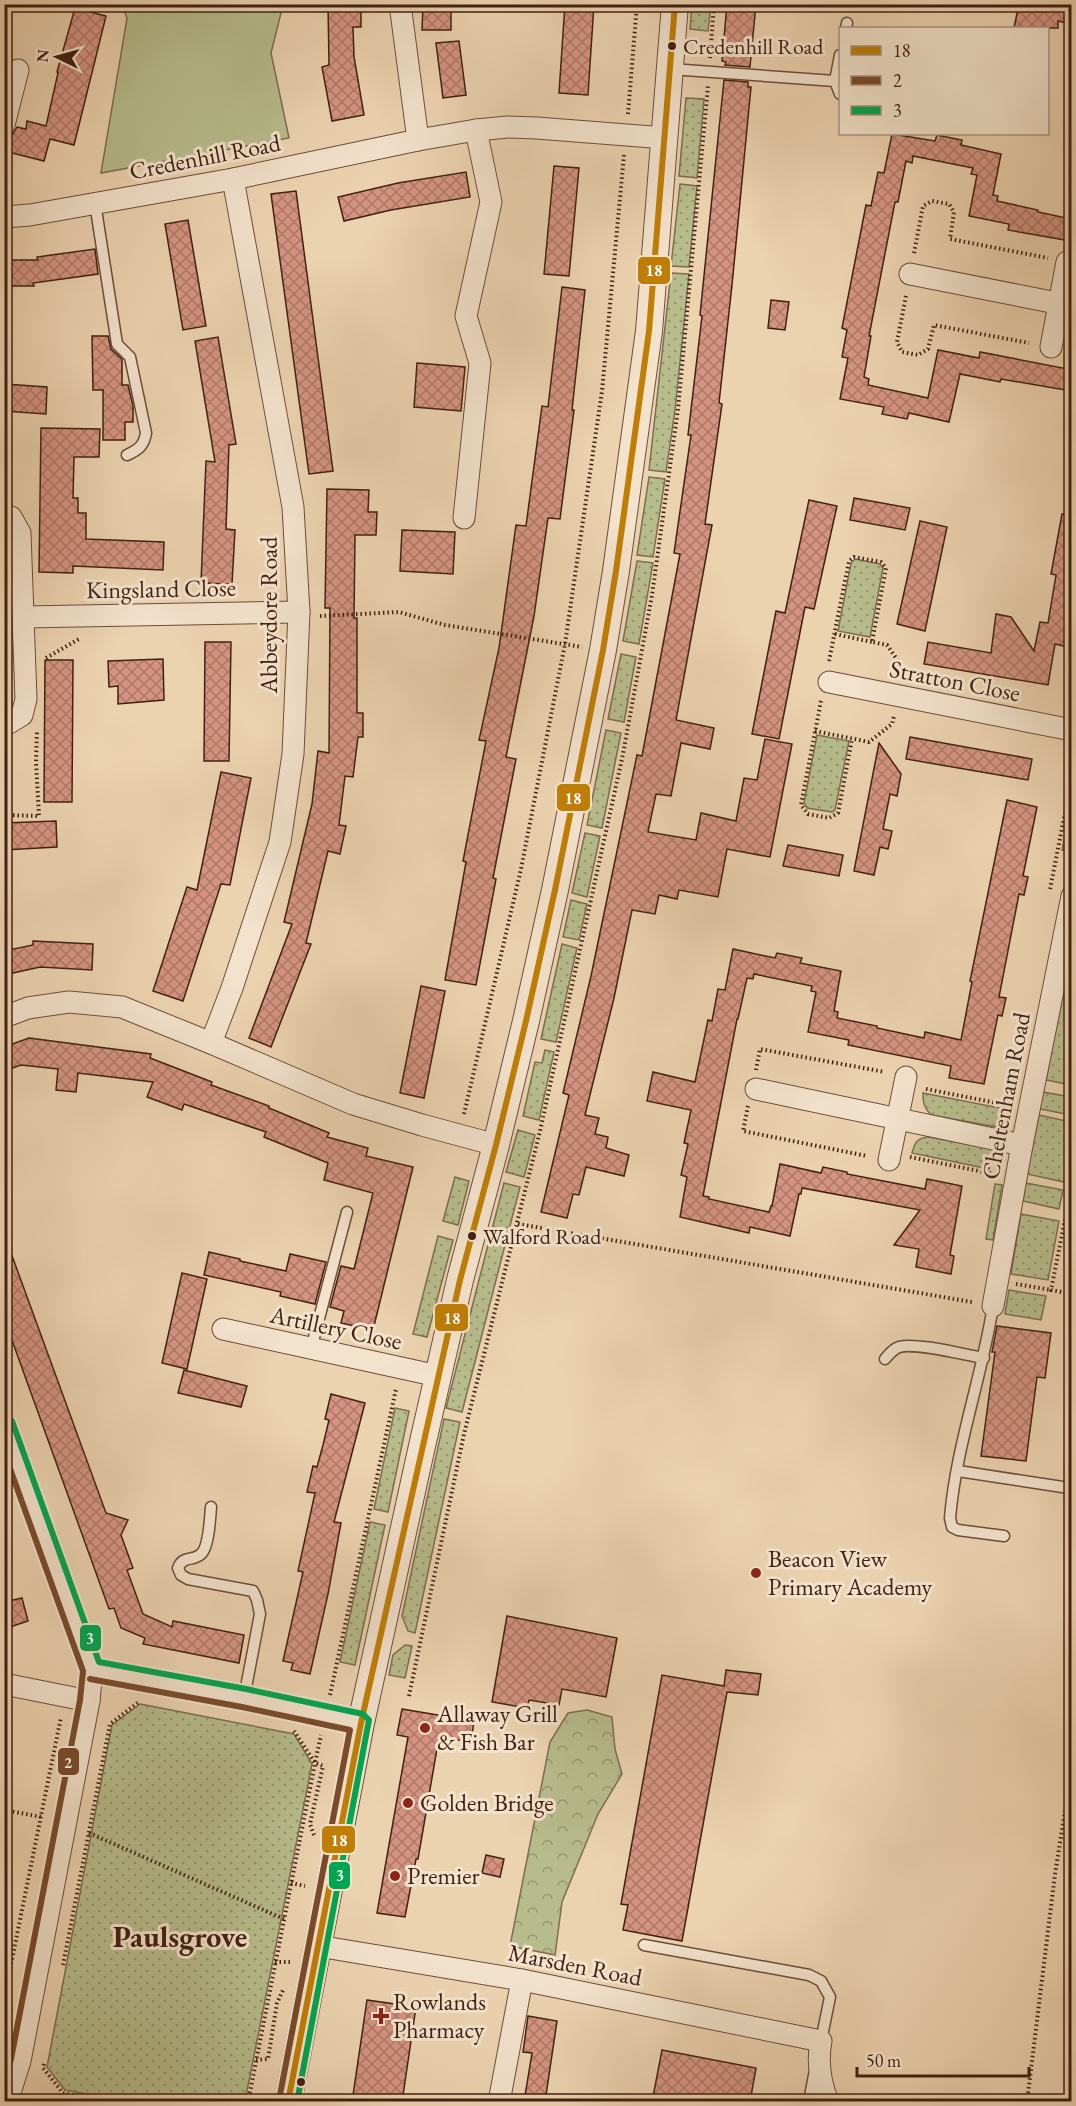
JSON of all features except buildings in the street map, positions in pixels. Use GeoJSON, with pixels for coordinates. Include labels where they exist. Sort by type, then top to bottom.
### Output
{"type":"FeatureCollection","features":[{"type":"Feature","properties":{"kind":"street"},"geometry":{"type":"LineString","coordinates":[[400,4],[418,140]]}},
{"type":"Feature","properties":{"kind":"street"},"geometry":{"type":"LineString","coordinates":[[288,2102],[361,1723],[460,1280],[496,1145],[555,890],[603,650],[646,355],[675,4]]}},
{"type":"Feature","properties":{"kind":"street"},"geometry":{"type":"LineString","coordinates":[[4,125],[18,70]]}},
{"type":"Feature","properties":{"kind":"street","name":"Credenhill Road"},"geometry":{"type":"LineString","coordinates":[[4,217],[30,215],[233,179],[476,130],[527,127],[665,138]]}},
{"type":"Feature","properties":{"kind":"street"},"geometry":{"type":"LineString","coordinates":[[464,518],[480,363],[466,316],[491,202],[476,130]]}},
{"type":"Feature","properties":{"kind":"street","name":"Abbeydore Road"},"geometry":{"type":"LineString","coordinates":[[212,1043],[280,842],[293,754],[299,614],[293,507],[233,179]]}},
{"type":"Feature","properties":{"kind":"street"},"geometry":{"type":"LineString","coordinates":[[1051,346],[1065,304],[1067,262]]}},
{"type":"Feature","properties":{"kind":"street"},"geometry":{"type":"LineString","coordinates":[[910,274],[1065,304]]}},
{"type":"Feature","properties":{"kind":"street"},"geometry":{"type":"LineString","coordinates":[[4,515],[11,517],[20,532],[26,699],[22,715],[9,723],[4,723]]}},
{"type":"Feature","properties":{"kind":"street","name":"Kingsland Close"},"geometry":{"type":"LineString","coordinates":[[24,617],[299,614]]}},
{"type":"Feature","properties":{"kind":"street","name":"Stratton Close"},"geometry":{"type":"LineString","coordinates":[[829,682],[1071,730]]}},
{"type":"Feature","properties":{"kind":"street","name":"Cheltenham Road"},"geometry":{"type":"LineString","coordinates":[[993,1306],[1071,896]]}},
{"type":"Feature","properties":{"kind":"street"},"geometry":{"type":"LineString","coordinates":[[4,1017],[28,1008],[69,1002],[122,1007],[353,1104],[496,1145]]}},
{"type":"Feature","properties":{"kind":"street"},"geometry":{"type":"LineString","coordinates":[[889,1160],[906,1077]]}},
{"type":"Feature","properties":{"kind":"street"},"geometry":{"type":"LineString","coordinates":[[756,1089],[1022,1145]]}},
{"type":"Feature","properties":{"kind":"street","name":"Artillery Close"},"geometry":{"type":"LineString","coordinates":[[223,1329],[438,1376]]}},
{"type":"Feature","properties":{"kind":"street"},"geometry":{"type":"LineString","coordinates":[[4,1424],[92,1670],[89,1701],[20,2061],[7,2102]]}},
{"type":"Feature","properties":{"kind":"street"},"geometry":{"type":"LineString","coordinates":[[92,1670],[244,1698],[361,1723]]}},
{"type":"Feature","properties":{"kind":"street"},"geometry":{"type":"LineString","coordinates":[[4,1684],[89,1701]]}},
{"type":"Feature","properties":{"kind":"street","name":"Marsden Road"},"geometry":{"type":"LineString","coordinates":[[318,1946],[522,1980],[820,2049]]}},
{"type":"Feature","properties":{"kind":"street"},"geometry":{"type":"LineString","coordinates":[[499,2102],[522,1980]]}},
{"type":"Feature","properties":{"kind":"street"},"geometry":{"type":"LineString","coordinates":[[820,2049],[822,2087],[828,2102]]}},
{"type":"Feature","properties":{"kind":"lane"},"geometry":{"type":"LineString","coordinates":[[839,60],[835,81],[839,91]]}},
{"type":"Feature","properties":{"kind":"lane"},"geometry":{"type":"LineString","coordinates":[[671,69],[835,81]]}},
{"type":"Feature","properties":{"kind":"lane"},"geometry":{"type":"LineString","coordinates":[[95,203],[117,344],[130,357],[146,434],[140,449],[127,455]]}},
{"type":"Feature","properties":{"kind":"lane"},"geometry":{"type":"LineString","coordinates":[[311,1349],[347,1212]]}},
{"type":"Feature","properties":{"kind":"lane"},"geometry":{"type":"LineString","coordinates":[[993,1306],[951,1512],[952,1527],[958,1530],[1004,1536]]}},
{"type":"Feature","properties":{"kind":"lane"},"geometry":{"type":"LineString","coordinates":[[885,1359],[889,1353],[901,1347],[934,1349],[984,1358]]}},
{"type":"Feature","properties":{"kind":"lane"},"geometry":{"type":"LineString","coordinates":[[958,1471],[1069,1488]]}},
{"type":"Feature","properties":{"kind":"lane"},"geometry":{"type":"LineString","coordinates":[[211,1507],[206,1546],[202,1553],[180,1562],[178,1568],[181,1575],[188,1579],[253,1591],[260,1614],[244,1698]]}},
{"type":"Feature","properties":{"kind":"lane"},"geometry":{"type":"LineString","coordinates":[[644,1945],[809,1976],[821,1981],[830,1997],[809,2102]]}},
{"type":"Feature","properties":{"kind":"path"},"geometry":{"type":"LineString","coordinates":[[459,1135],[521,869],[565,644],[602,391],[637,4]]}},
{"type":"Feature","properties":{"kind":"path"},"geometry":{"type":"LineString","coordinates":[[299,614],[399,612],[446,626],[603,650]]}},
{"type":"Feature","properties":{"kind":"path"},"geometry":{"type":"LineString","coordinates":[[835,634],[872,642]]}},
{"type":"Feature","properties":{"kind":"path"},"geometry":{"type":"LineString","coordinates":[[40,661],[81,638]]}},
{"type":"Feature","properties":{"kind":"path"},"geometry":{"type":"LineString","coordinates":[[4,815],[39,816],[37,728]]}},
{"type":"Feature","properties":{"kind":"path"},"geometry":{"type":"LineString","coordinates":[[815,731],[852,739]]}},
{"type":"Feature","properties":{"kind":"path"},"geometry":{"type":"LineString","coordinates":[[1051,1290],[1071,1184]]}},
{"type":"Feature","properties":{"kind":"path"},"geometry":{"type":"LineString","coordinates":[[518,1224],[993,1306]]}},
{"type":"Feature","properties":{"kind":"path"},"geometry":{"type":"LineString","coordinates":[[998,1281],[1071,1294]]}},
{"type":"Feature","properties":{"kind":"path"},"geometry":{"type":"LineString","coordinates":[[248,2102],[315,1764],[401,1368]]}},
{"type":"Feature","properties":{"kind":"path"},"geometry":{"type":"LineString","coordinates":[[4,1999],[65,1697]]}},
{"type":"Feature","properties":{"kind":"path"},"geometry":{"type":"LineString","coordinates":[[62,1974],[110,1724],[139,1701],[150,1703]]}},
{"type":"Feature","properties":{"kind":"path"},"geometry":{"type":"LineString","coordinates":[[285,1729],[296,1731],[315,1764]]}},
{"type":"Feature","properties":{"kind":"path"},"geometry":{"type":"LineString","coordinates":[[1027,2102],[1055,1874],[1071,1767]]}},
{"type":"Feature","properties":{"kind":"path"},"geometry":{"type":"LineString","coordinates":[[4,1810],[66,1821]]}},
{"type":"Feature","properties":{"kind":"path"},"geometry":{"type":"LineString","coordinates":[[89,1833],[284,1919]]}},
{"type":"Feature","properties":{"kind":"path"},"geometry":{"type":"LineString","coordinates":[[275,1962],[297,1963]]}},
{"type":"Feature","properties":{"kind":"path"},"geometry":{"type":"LineString","coordinates":[[46,2056],[43,2068],[63,2092],[108,2102]]}},
{"type":"Feature","properties":{"kind":"green space"},"geometry":{"type":"Polygon","coordinates":[[[122,5],[283,5],[271,53],[289,138],[101,173],[127,18],[122,5]]]}},
{"type":"Feature","properties":{"kind":"green space"},"geometry":{"type":"Polygon","coordinates":[[[692,5],[711,5],[708,31],[690,29],[692,5]]]}},
{"type":"Feature","properties":{"kind":"green space"},"geometry":{"type":"Polygon","coordinates":[[[686,98],[704,99],[697,178],[679,176],[686,98]]]}},
{"type":"Feature","properties":{"kind":"green space"},"geometry":{"type":"Polygon","coordinates":[[[680,184],[697,186],[689,267],[671,266],[680,184]]]}},
{"type":"Feature","properties":{"kind":"green space"},"geometry":{"type":"Polygon","coordinates":[[[671,273],[689,274],[666,472],[649,470],[671,273]]]}},
{"type":"Feature","properties":{"kind":"green space"},"geometry":{"type":"Polygon","coordinates":[[[649,477],[665,479],[653,557],[637,555],[649,477]]]}},
{"type":"Feature","properties":{"kind":"green space"},"geometry":{"type":"Polygon","coordinates":[[[855,559],[880,564],[883,568],[870,637],[838,631],[851,563],[855,559]]]}},
{"type":"Feature","properties":{"kind":"green space"},"geometry":{"type":"Polygon","coordinates":[[[637,561],[653,563],[639,644],[623,641],[637,561]]]}},
{"type":"Feature","properties":{"kind":"green space"},"geometry":{"type":"Polygon","coordinates":[[[621,654],[636,657],[624,722],[608,719],[621,654]]]}},
{"type":"Feature","properties":{"kind":"green space"},"geometry":{"type":"Polygon","coordinates":[[[606,730],[621,733],[602,828],[587,825],[606,730]]]}},
{"type":"Feature","properties":{"kind":"green space"},"geometry":{"type":"Polygon","coordinates":[[[817,735],[849,741],[835,810],[832,812],[807,808],[804,803],[817,735]]]}},
{"type":"Feature","properties":{"kind":"green space"},"geometry":{"type":"Polygon","coordinates":[[[1071,803],[1071,838],[1069,851],[1062,850],[1071,803]]]}},
{"type":"Feature","properties":{"kind":"green space"},"geometry":{"type":"Polygon","coordinates":[[[585,833],[600,836],[587,897],[572,893],[585,833]]]}},
{"type":"Feature","properties":{"kind":"green space"},"geometry":{"type":"Polygon","coordinates":[[[571,900],[587,904],[579,940],[563,937],[571,900]]]}},
{"type":"Feature","properties":{"kind":"green space"},"geometry":{"type":"Polygon","coordinates":[[[562,944],[577,948],[556,1042],[541,1039],[562,944]]]}},
{"type":"Feature","properties":{"kind":"green space"},"geometry":{"type":"Polygon","coordinates":[[[1065,980],[1071,982],[1071,1085],[1046,1080],[1065,980]]]}},
{"type":"Feature","properties":{"kind":"green space"},"geometry":{"type":"Polygon","coordinates":[[[545,1050],[554,1052],[539,1120],[523,1116],[535,1062],[542,1063],[545,1050]]]}},
{"type":"Feature","properties":{"kind":"green space"},"geometry":{"type":"Polygon","coordinates":[[[1043,1092],[1071,1097],[1071,1115],[1040,1109],[1043,1092]]]}},
{"type":"Feature","properties":{"kind":"green space"},"geometry":{"type":"Polygon","coordinates":[[[923,1093],[1000,1108],[997,1127],[931,1115],[924,1105],[923,1093]]]}},
{"type":"Feature","properties":{"kind":"green space"},"geometry":{"type":"Polygon","coordinates":[[[1039,1115],[1071,1122],[1071,1143],[1064,1182],[1027,1174],[1039,1115]]]}},
{"type":"Feature","properties":{"kind":"green space"},"geometry":{"type":"Polygon","coordinates":[[[518,1130],[535,1135],[524,1177],[506,1172],[518,1130]]]}},
{"type":"Feature","properties":{"kind":"green space"},"geometry":{"type":"Polygon","coordinates":[[[929,1137],[993,1149],[989,1169],[912,1153],[917,1141],[929,1137]]]}},
{"type":"Feature","properties":{"kind":"green space"},"geometry":{"type":"Polygon","coordinates":[[[455,1177],[469,1181],[458,1225],[443,1221],[455,1177]]]}},
{"type":"Feature","properties":{"kind":"green space"},"geometry":{"type":"Polygon","coordinates":[[[504,1183],[520,1187],[462,1412],[446,1408],[504,1183]]]}},
{"type":"Feature","properties":{"kind":"green space"},"geometry":{"type":"Polygon","coordinates":[[[1026,1183],[1063,1190],[1059,1209],[1023,1201],[1026,1183]]]}},
{"type":"Feature","properties":{"kind":"green space"},"geometry":{"type":"Polygon","coordinates":[[[995,1184],[1002,1185],[993,1240],[986,1239],[995,1184]]]}},
{"type":"Feature","properties":{"kind":"green space"},"geometry":{"type":"Polygon","coordinates":[[[1021,1214],[1059,1221],[1048,1280],[1011,1274],[1021,1214]]]}},
{"type":"Feature","properties":{"kind":"green space"},"geometry":{"type":"Polygon","coordinates":[[[438,1236],[453,1240],[427,1337],[413,1334],[438,1236]]]}},
{"type":"Feature","properties":{"kind":"green space"},"geometry":{"type":"Polygon","coordinates":[[[1009,1290],[1046,1296],[1041,1320],[1005,1314],[1009,1290]]]}},
{"type":"Feature","properties":{"kind":"green space"},"geometry":{"type":"Polygon","coordinates":[[[395,1408],[409,1411],[388,1512],[374,1509],[395,1408]]]}},
{"type":"Feature","properties":{"kind":"green space"},"geometry":{"type":"Polygon","coordinates":[[[444,1419],[460,1422],[415,1633],[408,1631],[402,1616],[444,1419]]]}},
{"type":"Feature","properties":{"kind":"green space"},"geometry":{"type":"Polygon","coordinates":[[[370,1522],[385,1525],[355,1665],[340,1662],[370,1522]]]}},
{"type":"Feature","properties":{"kind":"green space"},"geometry":{"type":"Polygon","coordinates":[[[405,1645],[412,1646],[405,1678],[389,1675],[393,1655],[405,1645]]]}},
{"type":"Feature","properties":{"kind":"green space"},"geometry":{"type":"Polygon","coordinates":[[[140,1704],[294,1734],[312,1764],[245,2101],[123,2101],[65,2090],[47,2067],[112,1725],[140,1704]]]}},
{"type":"Feature","properties":{"kind":"green space"},"geometry":{"type":"Polygon","coordinates":[[[587,1710],[612,1717],[615,1749],[622,1774],[598,1814],[562,1902],[555,1955],[510,1946],[550,1742],[568,1713],[587,1710]]]}},
{"type":"Feature","properties":{"kind":"transit line","name":"18"},"geometry":{"type":"LineString","coordinates":[[288,2102],[361,1723],[460,1280],[526,1021],[603,650],[649,331],[675,4]]}},
{"type":"Feature","properties":{"kind":"transit line","name":"3"},"geometry":{"type":"LineString","coordinates":[[12,1421],[99,1662],[246,1689],[363,1714],[369,1720],[297,2102]]}},
{"type":"Feature","properties":{"kind":"transit line","name":"2"},"geometry":{"type":"LineString","coordinates":[[4,1452],[83,1671],[80,1700],[11,2059],[4,2080]]}},
{"type":"Feature","properties":{"kind":"transit line","name":"2"},"geometry":{"type":"LineString","coordinates":[[90,1679],[350,1730],[279,2100]]}},
{"type":"Feature","properties":{"kind":"place","name":"Credenhill Road"},"geometry":{"type":"Point","coordinates":[672,46]}},
{"type":"Feature","properties":{"kind":"place","name":"Walford Road"},"geometry":{"type":"Point","coordinates":[472,1236]}},
{"type":"Feature","properties":{"kind":"place","name":"Beacon View Primary Academy"},"geometry":{"type":"Point","coordinates":[756,1573]}},
{"type":"Feature","properties":{"kind":"place","name":"Allaway Grill & Fish Bar"},"geometry":{"type":"Point","coordinates":[425,1728]}},
{"type":"Feature","properties":{"kind":"place","name":"Golden Bridge"},"geometry":{"type":"Point","coordinates":[408,1803]}},
{"type":"Feature","properties":{"kind":"place","name":"Premier"},"geometry":{"type":"Point","coordinates":[395,1876]}},
{"type":"Feature","properties":{"kind":"place","name":"Rowlands Pharmacy"},"geometry":{"type":"Point","coordinates":[381,2016]}},
{"type":"Feature","properties":{"kind":"district","name":"Paulsgrove"},"geometry":{"type":"Point","coordinates":[180,1937]}}]}
